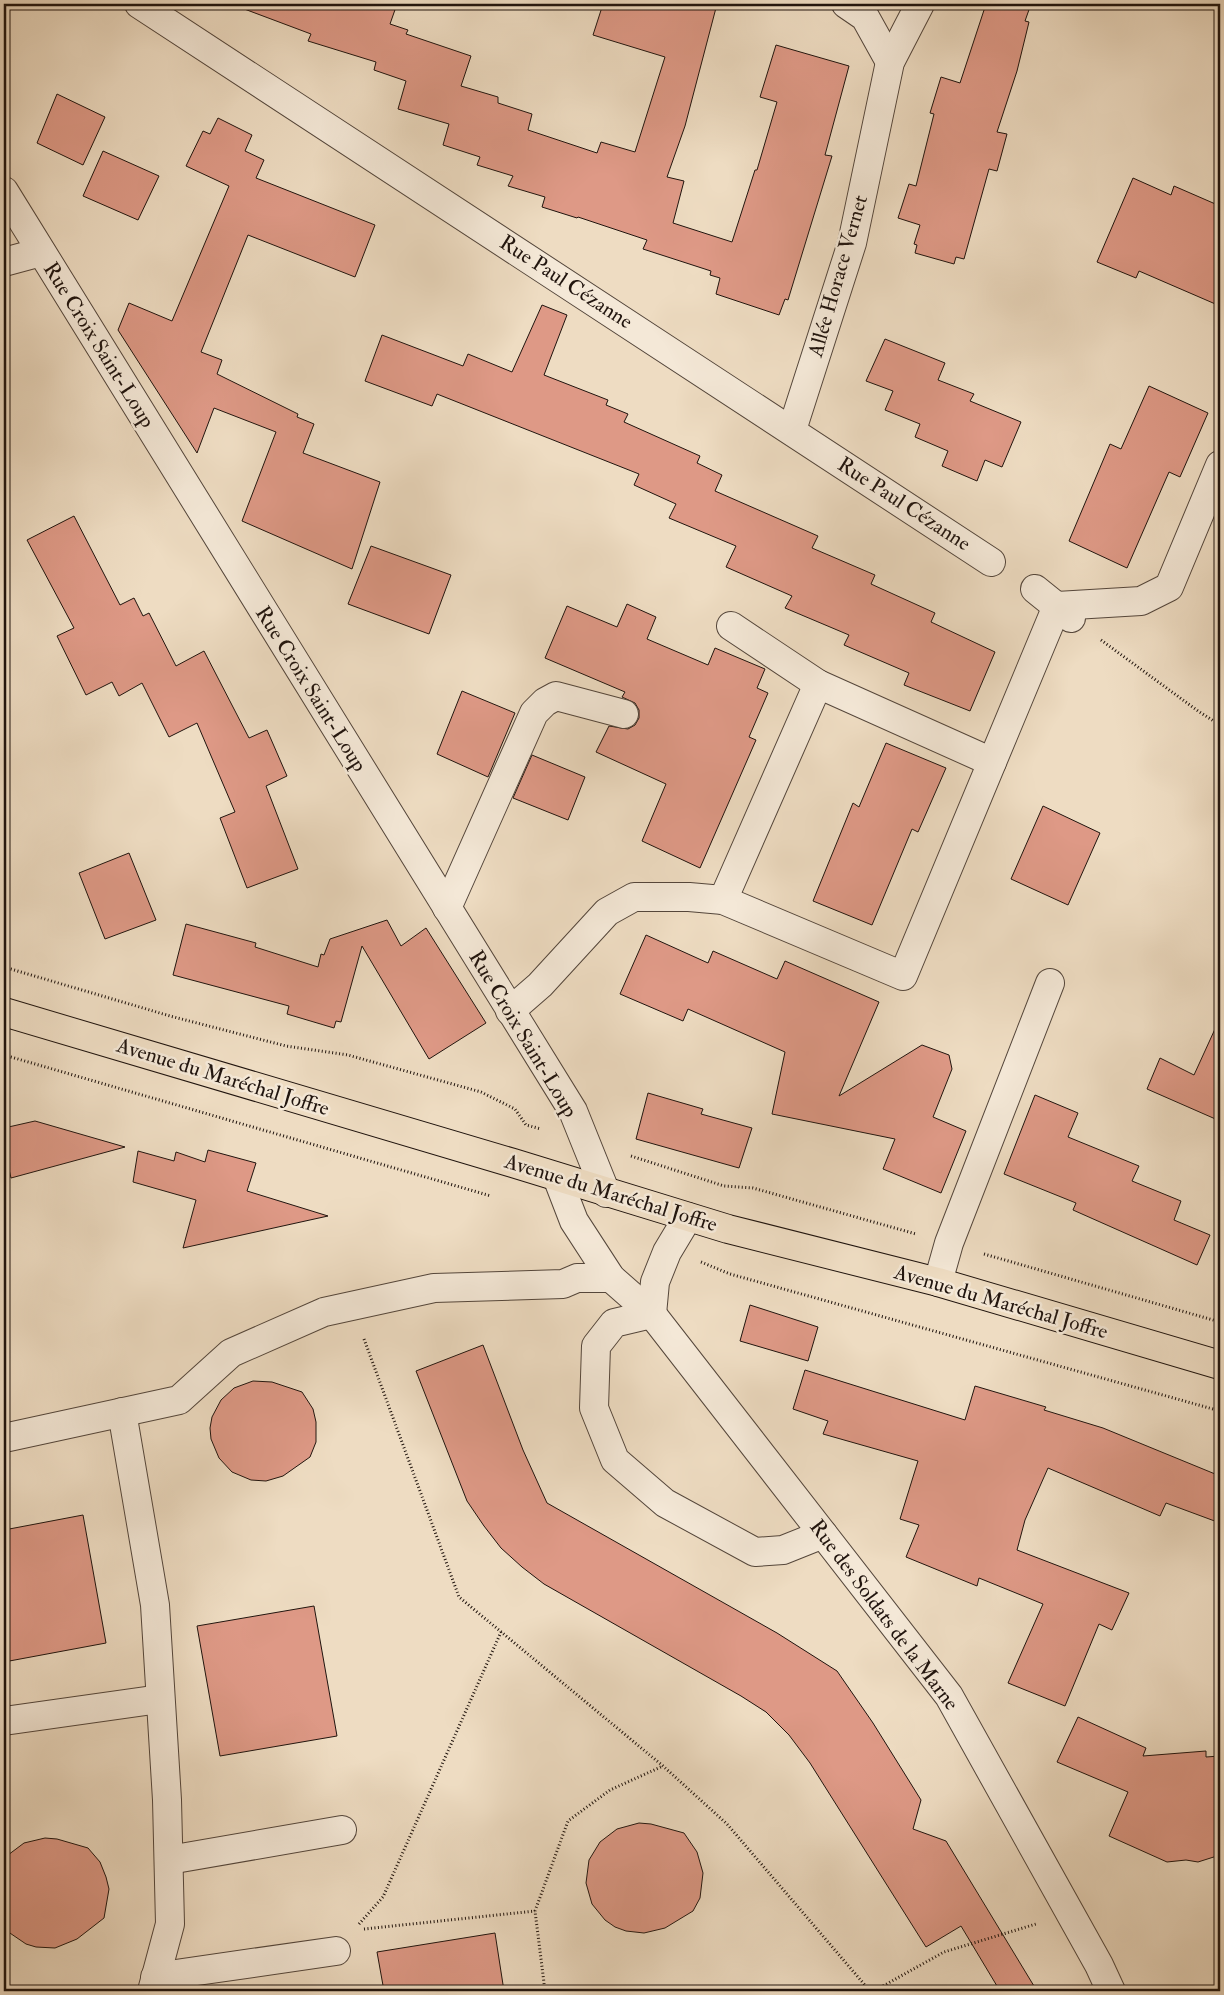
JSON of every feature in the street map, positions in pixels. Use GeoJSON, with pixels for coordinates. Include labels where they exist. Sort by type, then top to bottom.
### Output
{"type":"FeatureCollection","features":[{"type":"Feature","properties":{"kind":"main road","name":"Avenue du Maréchal Joffre"},"geometry":{"type":"LineString","coordinates":[[4,1012],[728,1229],[938,1282],[1220,1365]]}},
{"type":"Feature","properties":{"kind":"street","name":"Rue Paul Cézanne"},"geometry":{"type":"LineString","coordinates":[[139,4],[991,562]]}},
{"type":"Feature","properties":{"kind":"street"},"geometry":{"type":"LineString","coordinates":[[846,4],[865,17],[890,62]]}},
{"type":"Feature","properties":{"kind":"street","name":"Allée Horace Vernet"},"geometry":{"type":"LineString","coordinates":[[792,430],[852,243],[890,62],[920,4]]}},
{"type":"Feature","properties":{"kind":"street","name":"Rue Croix Saint-Loup"},"geometry":{"type":"LineString","coordinates":[[4,192],[573,1111],[606,1193]]}},
{"type":"Feature","properties":{"kind":"street"},"geometry":{"type":"LineString","coordinates":[[4,262],[41,252]]}},
{"type":"Feature","properties":{"kind":"street"},"geometry":{"type":"LineString","coordinates":[[1057,606],[1142,601],[1170,587],[1215,494],[1220,465]]}},
{"type":"Feature","properties":{"kind":"street"},"geometry":{"type":"LineString","coordinates":[[1035,589],[1079,624]]}},
{"type":"Feature","properties":{"kind":"street"},"geometry":{"type":"LineString","coordinates":[[510,1011],[540,985],[607,912],[634,897],[689,896],[723,900],[903,976],[1057,606]]}},
{"type":"Feature","properties":{"kind":"street"},"geometry":{"type":"LineString","coordinates":[[731,626],[818,684],[992,762]]}},
{"type":"Feature","properties":{"kind":"street"},"geometry":{"type":"LineString","coordinates":[[723,900],[818,684]]}},
{"type":"Feature","properties":{"kind":"street"},"geometry":{"type":"LineString","coordinates":[[447,908],[534,713],[545,702],[556,696],[624,714]]}},
{"type":"Feature","properties":{"kind":"street"},"geometry":{"type":"LineString","coordinates":[[938,1282],[949,1243],[1050,983]]}},
{"type":"Feature","properties":{"kind":"street","name":"Rue des Soldats de la Marne"},"geometry":{"type":"LineString","coordinates":[[557,1177],[574,1221],[611,1278],[652,1314],[949,1696],[1099,1965],[1111,1991]]}},
{"type":"Feature","properties":{"kind":"street"},"geometry":{"type":"LineString","coordinates":[[688,1217],[667,1252],[655,1282],[652,1314],[614,1323],[596,1346],[594,1408],[615,1460],[665,1503],[755,1552],[783,1550],[823,1534]]}},
{"type":"Feature","properties":{"kind":"street"},"geometry":{"type":"LineString","coordinates":[[4,1438],[179,1400],[231,1353],[324,1312],[434,1288],[563,1284],[577,1278],[611,1278]]}},
{"type":"Feature","properties":{"kind":"street"},"geometry":{"type":"LineString","coordinates":[[122,1412],[155,1604],[167,1800],[170,1924],[153,1984],[336,1951]]}},
{"type":"Feature","properties":{"kind":"street"},"geometry":{"type":"LineString","coordinates":[[4,1721],[160,1699]]}},
{"type":"Feature","properties":{"kind":"street"},"geometry":{"type":"LineString","coordinates":[[169,1860],[342,1830]]}},
{"type":"Feature","properties":{"kind":"path"},"geometry":{"type":"LineString","coordinates":[[1079,624],[1220,725]]}},
{"type":"Feature","properties":{"kind":"path"},"geometry":{"type":"LineString","coordinates":[[4,967],[170,1016],[268,1042],[348,1055],[481,1092],[515,1109],[526,1125]]}},
{"type":"Feature","properties":{"kind":"path"},"geometry":{"type":"LineString","coordinates":[[4,1056],[485,1196],[493,1196]]}},
{"type":"Feature","properties":{"kind":"path"},"geometry":{"type":"LineString","coordinates":[[706,1264],[730,1274],[1220,1412]]}},
{"type":"Feature","properties":{"kind":"path"},"geometry":{"type":"LineString","coordinates":[[352,1306],[459,1597],[663,1766],[727,1824],[872,1991],[944,1952],[1070,1914]]}},
{"type":"Feature","properties":{"kind":"path"},"geometry":{"type":"LineString","coordinates":[[336,1951],[383,1897],[501,1632]]}},
{"type":"Feature","properties":{"kind":"path"},"geometry":{"type":"LineString","coordinates":[[545,1991],[535,1912],[568,1820],[610,1790],[663,1766]]}},
{"type":"Feature","properties":{"kind":"path"},"geometry":{"type":"LineString","coordinates":[[354,1930],[535,1912]]}},
{"type":"Feature","properties":{"kind":"building"},"geometry":{"type":"Polygon","coordinates":[[[239,4],[397,4],[390,24],[408,30],[406,34],[471,56],[461,86],[498,97],[498,103],[532,114],[528,130],[597,153],[601,142],[635,152],[665,57],[593,35],[603,4],[717,4],[685,126],[667,177],[684,181],[673,223],[732,242],[755,170],[757,170],[777,102],[760,97],[776,45],[849,66],[825,155],[832,156],[788,300],[785,299],[779,315],[716,294],[720,278],[710,275],[711,271],[643,249],[647,240],[542,207],[545,197],[508,186],[513,176],[477,165],[480,157],[443,145],[449,124],[398,109],[406,81],[374,70],[376,62],[308,41],[311,34],[239,7],[239,4]]]}},
{"type":"Feature","properties":{"kind":"building"},"geometry":{"type":"Polygon","coordinates":[[[986,4],[1031,4],[1025,21],[1029,22],[1017,71],[997,132],[1007,134],[997,171],[989,169],[964,259],[956,257],[954,264],[915,253],[917,245],[914,244],[920,225],[898,218],[909,184],[916,186],[934,114],[930,113],[941,77],[960,83],[986,4]]]}},
{"type":"Feature","properties":{"kind":"building"},"geometry":{"type":"Polygon","coordinates":[[[57,94],[105,117],[83,165],[37,143],[57,94]]]}},
{"type":"Feature","properties":{"kind":"building"},"geometry":{"type":"Polygon","coordinates":[[[218,118],[252,135],[245,151],[264,160],[256,178],[375,225],[355,277],[248,235],[201,352],[222,360],[217,374],[298,414],[297,417],[314,424],[303,453],[380,482],[352,569],[242,521],[276,432],[214,408],[197,453],[118,330],[129,303],[172,321],[229,186],[186,166],[203,131],[210,134],[218,118]]]}},
{"type":"Feature","properties":{"kind":"building"},"geometry":{"type":"Polygon","coordinates":[[[103,151],[159,176],[138,220],[83,196],[103,151]]]}},
{"type":"Feature","properties":{"kind":"building"},"geometry":{"type":"Polygon","coordinates":[[[1133,178],[1171,195],[1174,186],[1220,206],[1220,306],[1139,271],[1136,278],[1097,262],[1133,178]]]}},
{"type":"Feature","properties":{"kind":"building"},"geometry":{"type":"Polygon","coordinates":[[[542,305],[567,315],[544,375],[608,400],[606,405],[628,414],[624,422],[700,456],[697,463],[722,475],[715,491],[818,536],[812,548],[875,575],[871,584],[935,613],[931,622],[995,652],[970,711],[904,685],[909,673],[844,645],[849,635],[785,608],[792,596],[726,567],[736,546],[669,518],[676,504],[634,485],[639,474],[437,394],[432,406],[365,381],[382,335],[463,366],[468,354],[512,372],[542,305]]]}},
{"type":"Feature","properties":{"kind":"building"},"geometry":{"type":"Polygon","coordinates":[[[885,339],[945,363],[938,380],[974,394],[970,401],[1021,422],[1002,467],[985,460],[977,481],[942,466],[948,451],[915,437],[920,424],[885,410],[893,391],[866,381],[885,339]]]}},
{"type":"Feature","properties":{"kind":"building"},"geometry":{"type":"Polygon","coordinates":[[[1149,386],[1208,413],[1180,477],[1169,472],[1127,568],[1069,541],[1110,444],[1121,449],[1149,386]]]}},
{"type":"Feature","properties":{"kind":"building"},"geometry":{"type":"Polygon","coordinates":[[[74,516],[120,605],[134,598],[143,616],[149,613],[176,666],[204,651],[249,738],[267,730],[287,776],[266,786],[298,869],[247,888],[220,818],[235,812],[197,723],[169,737],[142,683],[119,696],[112,682],[86,695],[57,636],[74,628],[27,540],[74,516]]]}},
{"type":"Feature","properties":{"kind":"building"},"geometry":{"type":"Polygon","coordinates":[[[371,546],[451,575],[429,634],[348,604],[371,546]]]}},
{"type":"Feature","properties":{"kind":"building"},"geometry":{"type":"Polygon","coordinates":[[[627,604],[656,617],[647,639],[708,665],[715,648],[765,669],[757,688],[768,693],[749,737],[756,740],[700,868],[642,841],[666,784],[596,752],[609,726],[628,729],[635,725],[639,718],[639,710],[635,703],[622,697],[625,692],[545,658],[567,606],[617,627],[627,604]]]}},
{"type":"Feature","properties":{"kind":"building"},"geometry":{"type":"Polygon","coordinates":[[[462,691],[515,713],[488,777],[437,754],[462,691]]]}},
{"type":"Feature","properties":{"kind":"building"},"geometry":{"type":"Polygon","coordinates":[[[886,743],[946,768],[918,832],[912,829],[872,925],[813,901],[853,803],[859,807],[886,743]]]}},
{"type":"Feature","properties":{"kind":"building"},"geometry":{"type":"Polygon","coordinates":[[[532,755],[585,777],[568,820],[513,798],[532,755]]]}},
{"type":"Feature","properties":{"kind":"building"},"geometry":{"type":"Polygon","coordinates":[[[1043,806],[1100,833],[1068,905],[1011,879],[1043,806]]]}},
{"type":"Feature","properties":{"kind":"building"},"geometry":{"type":"Polygon","coordinates":[[[129,853],[156,920],[105,939],[79,873],[129,853]]]}},
{"type":"Feature","properties":{"kind":"building"},"geometry":{"type":"Polygon","coordinates":[[[387,920],[401,946],[426,928],[486,1023],[429,1059],[362,946],[341,1022],[336,1021],[334,1028],[287,1014],[289,1006],[173,975],[186,924],[256,943],[255,947],[318,967],[321,954],[324,955],[330,939],[387,920]]]}},
{"type":"Feature","properties":{"kind":"building"},"geometry":{"type":"Polygon","coordinates":[[[646,935],[708,963],[713,951],[777,979],[785,961],[879,1002],[839,1096],[922,1045],[949,1055],[952,1069],[933,1117],[966,1131],[941,1193],[883,1169],[895,1139],[772,1114],[785,1052],[688,1009],[683,1021],[620,994],[646,935]]]}},
{"type":"Feature","properties":{"kind":"building"},"geometry":{"type":"Polygon","coordinates":[[[1220,1018],[1220,1121],[1147,1089],[1160,1058],[1194,1075],[1220,1018]]]}},
{"type":"Feature","properties":{"kind":"building"},"geometry":{"type":"Polygon","coordinates":[[[648,1093],[703,1109],[701,1114],[752,1128],[739,1168],[636,1139],[648,1093]]]}},
{"type":"Feature","properties":{"kind":"building"},"geometry":{"type":"Polygon","coordinates":[[[1035,1095],[1078,1113],[1068,1137],[1139,1166],[1132,1181],[1181,1201],[1174,1220],[1210,1235],[1197,1265],[1073,1210],[1076,1203],[1004,1174],[1035,1095]]]}},
{"type":"Feature","properties":{"kind":"building"},"geometry":{"type":"Polygon","coordinates":[[[35,1121],[125,1147],[11,1178],[4,1147],[4,1128],[35,1121]]]}},
{"type":"Feature","properties":{"kind":"building"},"geometry":{"type":"Polygon","coordinates":[[[208,1150],[256,1163],[247,1191],[328,1216],[183,1248],[196,1200],[133,1182],[138,1151],[174,1161],[176,1152],[205,1162],[208,1150]]]}},
{"type":"Feature","properties":{"kind":"building"},"geometry":{"type":"Polygon","coordinates":[[[750,1305],[818,1327],[808,1361],[740,1341],[750,1305]]]}},
{"type":"Feature","properties":{"kind":"building"},"geometry":{"type":"Polygon","coordinates":[[[483,1345],[523,1450],[547,1503],[777,1633],[837,1671],[873,1723],[921,1800],[913,1829],[946,1841],[1037,1991],[1000,1991],[961,1926],[926,1947],[810,1763],[789,1735],[766,1712],[544,1584],[501,1548],[467,1501],[416,1371],[483,1345]]]}},
{"type":"Feature","properties":{"kind":"building"},"geometry":{"type":"Polygon","coordinates":[[[805,1370],[965,1420],[975,1386],[1046,1407],[1044,1410],[1103,1428],[1220,1476],[1220,1523],[1166,1503],[1160,1516],[1048,1468],[1025,1520],[1017,1550],[1129,1593],[1112,1630],[1099,1624],[1065,1706],[1008,1683],[1043,1604],[979,1578],[977,1586],[906,1557],[919,1525],[900,1519],[918,1461],[823,1434],[828,1421],[793,1409],[805,1370]]]}},
{"type":"Feature","properties":{"kind":"building"},"geometry":{"type":"Polygon","coordinates":[[[253,1381],[272,1382],[302,1392],[313,1409],[316,1422],[316,1442],[310,1457],[283,1476],[266,1481],[251,1480],[232,1472],[219,1458],[211,1439],[212,1417],[221,1400],[234,1388],[253,1381]]]}},
{"type":"Feature","properties":{"kind":"building"},"geometry":{"type":"Polygon","coordinates":[[[83,1515],[106,1643],[4,1662],[4,1530],[83,1515]]]}},
{"type":"Feature","properties":{"kind":"building"},"geometry":{"type":"Polygon","coordinates":[[[314,1606],[337,1736],[220,1756],[197,1626],[314,1606]]]}},
{"type":"Feature","properties":{"kind":"building"},"geometry":{"type":"Polygon","coordinates":[[[1078,1717],[1146,1748],[1143,1756],[1206,1751],[1206,1757],[1220,1756],[1220,1855],[1198,1862],[1186,1860],[1167,1862],[1109,1836],[1128,1792],[1057,1762],[1078,1717]]]}},
{"type":"Feature","properties":{"kind":"building"},"geometry":{"type":"Polygon","coordinates":[[[639,1823],[651,1824],[684,1833],[697,1852],[703,1873],[700,1898],[693,1911],[665,1928],[644,1933],[626,1931],[615,1927],[605,1920],[592,1904],[586,1883],[589,1860],[600,1842],[617,1829],[639,1823]]]}},
{"type":"Feature","properties":{"kind":"building"},"geometry":{"type":"Polygon","coordinates":[[[45,1838],[57,1839],[88,1848],[100,1862],[109,1889],[104,1918],[77,1939],[55,1948],[36,1947],[26,1944],[4,1929],[4,1858],[24,1843],[45,1838]]]}},
{"type":"Feature","properties":{"kind":"building"},"geometry":{"type":"Polygon","coordinates":[[[495,1933],[504,1991],[384,1991],[377,1952],[495,1933]]]}}]}
